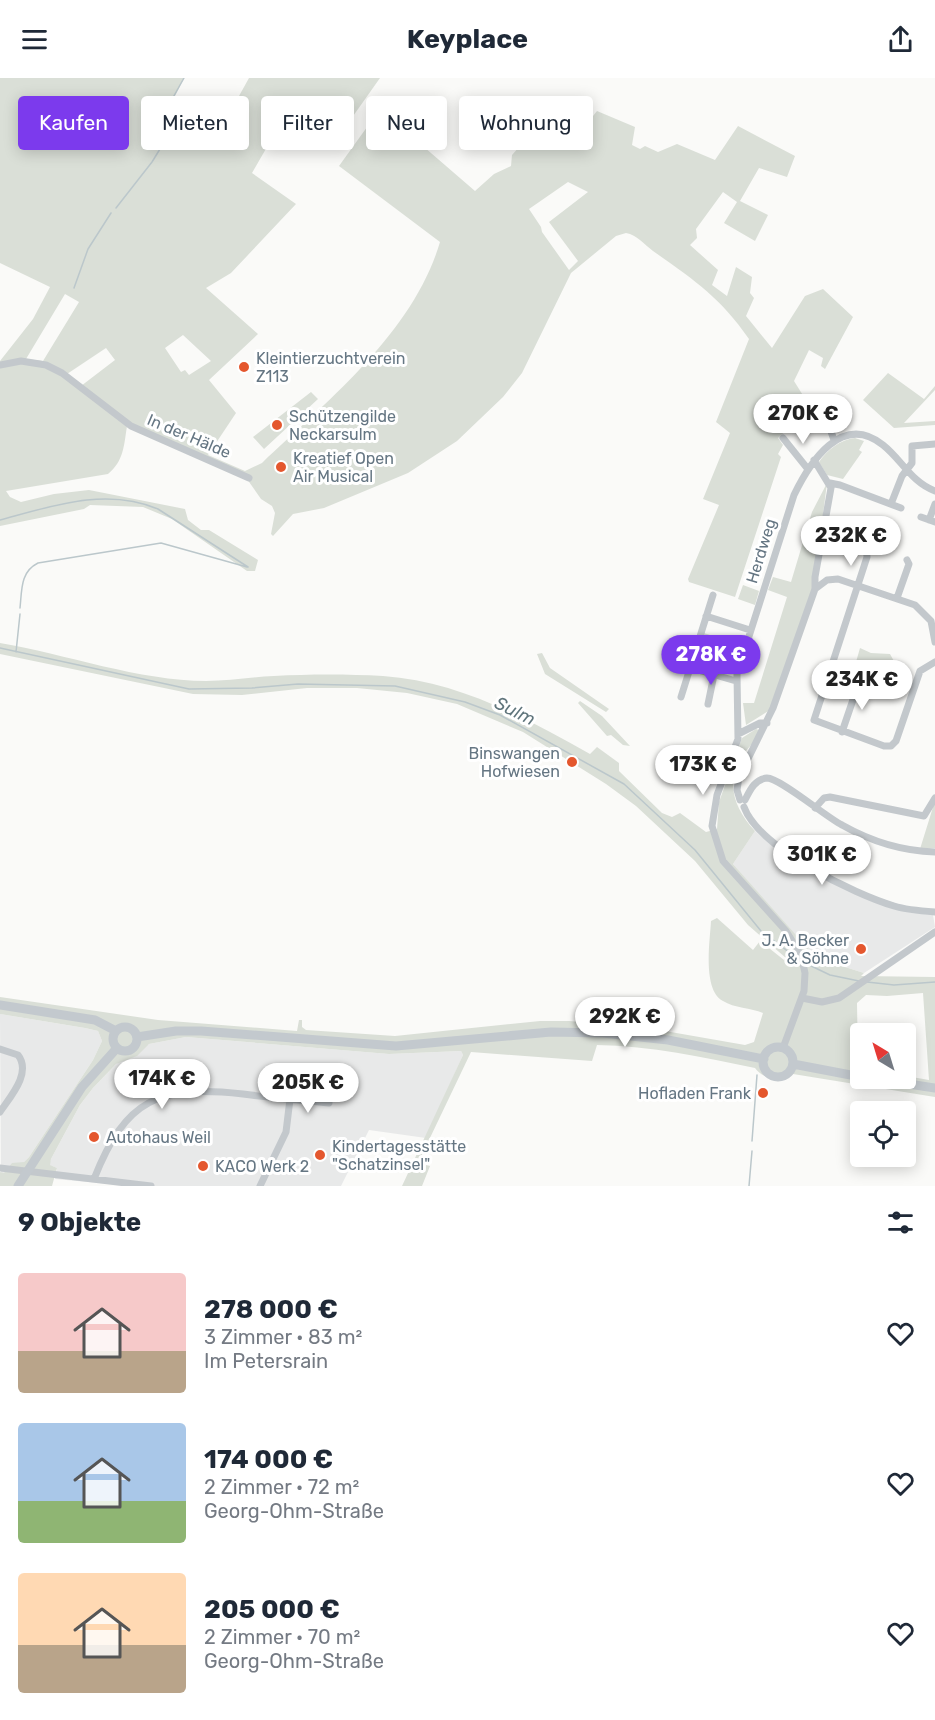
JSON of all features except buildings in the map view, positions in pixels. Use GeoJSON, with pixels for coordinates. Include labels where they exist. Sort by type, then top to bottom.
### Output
{"type":"FeatureCollection","features":[{"type":"Feature","properties":{"kind":"main road"},"geometry":{"type":"LineString","coordinates":[[0,1005],[95,1020],[116,1031]]}},
{"type":"Feature","properties":{"kind":"main road"},"geometry":{"type":"LineString","coordinates":[[121,1027],[130,1027],[137,1037],[136,1044],[130,1050],[117,1048],[113,1038],[116,1031],[121,1027]]}},
{"type":"Feature","properties":{"kind":"main road"},"geometry":{"type":"LineString","coordinates":[[137,1037],[176,1031],[201,1031],[396,1046],[527,1033],[591,1032],[668,1040],[764,1059]]}},
{"type":"Feature","properties":{"kind":"main road"},"geometry":{"type":"LineString","coordinates":[[18,1186],[82,1087],[117,1048]]}},
{"type":"Feature","properties":{"kind":"main road"},"geometry":{"type":"LineString","coordinates":[[783,1048],[792,1056],[793,1065],[788,1073],[775,1076],[765,1067],[764,1059],[771,1049],[783,1048]]}},
{"type":"Feature","properties":{"kind":"main road"},"geometry":{"type":"LineString","coordinates":[[793,1065],[850,1075]]}},
{"type":"Feature","properties":{"kind":"main road"},"geometry":{"type":"LineString","coordinates":[[916,1085],[935,1088]]}},
{"type":"Feature","properties":{"kind":"street","name":"In der Hälde"},"geometry":{"type":"LineString","coordinates":[[0,365],[21,361],[46,365],[62,373],[131,426],[249,478]]}},
{"type":"Feature","properties":{"kind":"street"},"geometry":{"type":"LineString","coordinates":[[831,404],[826,417],[834,440],[854,433],[867,436],[884,445],[921,484],[935,491]]}},
{"type":"Feature","properties":{"kind":"street"},"geometry":{"type":"LineString","coordinates":[[783,438],[807,468]]}},
{"type":"Feature","properties":{"kind":"street","name":"Herdweg"},"geometry":{"type":"LineString","coordinates":[[783,1048],[802,998],[805,974],[801,956],[786,932],[729,869],[716,846],[712,826],[714,805],[733,756],[738,734],[736,681],[787,512],[807,468],[834,440]]}},
{"type":"Feature","properties":{"kind":"street"},"geometry":{"type":"LineString","coordinates":[[891,504],[906,470],[912,463],[912,446],[935,444]]}},
{"type":"Feature","properties":{"kind":"street"},"geometry":{"type":"LineString","coordinates":[[813,460],[830,483],[829,507],[815,577],[815,589],[767,723],[739,777],[737,790],[762,834],[787,854],[895,907],[935,912]]}},
{"type":"Feature","properties":{"kind":"street"},"geometry":{"type":"LineString","coordinates":[[830,483],[840,484],[900,508]]}},
{"type":"Feature","properties":{"kind":"street"},"geometry":{"type":"LineString","coordinates":[[921,517],[932,521],[935,504]]}},
{"type":"Feature","properties":{"kind":"street"},"geometry":{"type":"LineString","coordinates":[[866,546],[868,551],[814,717],[816,722],[884,746],[894,744],[920,671],[935,662]]}},
{"type":"Feature","properties":{"kind":"street"},"geometry":{"type":"LineString","coordinates":[[897,598],[909,564],[906,560]]}},
{"type":"Feature","properties":{"kind":"street"},"geometry":{"type":"LineString","coordinates":[[815,589],[832,579],[858,585],[915,605],[933,619],[935,642]]}},
{"type":"Feature","properties":{"kind":"street"},"geometry":{"type":"LineString","coordinates":[[681,697],[713,595]]}},
{"type":"Feature","properties":{"kind":"street"},"geometry":{"type":"LineString","coordinates":[[706,616],[750,630]]}},
{"type":"Feature","properties":{"kind":"street"},"geometry":{"type":"LineString","coordinates":[[691,668],[736,681]]}},
{"type":"Feature","properties":{"kind":"street"},"geometry":{"type":"LineString","coordinates":[[708,704],[714,675]]}},
{"type":"Feature","properties":{"kind":"street"},"geometry":{"type":"LineString","coordinates":[[842,732],[857,688],[865,678]]}},
{"type":"Feature","properties":{"kind":"street"},"geometry":{"type":"LineString","coordinates":[[738,734],[760,723],[767,723]]}},
{"type":"Feature","properties":{"kind":"street"},"geometry":{"type":"LineString","coordinates":[[743,802],[753,786],[761,780],[771,778],[785,785],[843,826],[893,848],[935,852]]}},
{"type":"Feature","properties":{"kind":"street"},"geometry":{"type":"LineString","coordinates":[[815,808],[824,798],[830,797],[924,816],[935,798]]}},
{"type":"Feature","properties":{"kind":"street"},"geometry":{"type":"LineString","coordinates":[[802,998],[830,1001],[839,999],[935,932]]}},
{"type":"Feature","properties":{"kind":"street"},"geometry":{"type":"LineString","coordinates":[[0,1049],[18,1055],[24,1065],[22,1075],[0,1113]]}},
{"type":"Feature","properties":{"kind":"street"},"geometry":{"type":"LineString","coordinates":[[94,1179],[117,1131],[135,1112],[159,1098],[195,1090],[329,1103]]}},
{"type":"Feature","properties":{"kind":"street"},"geometry":{"type":"LineString","coordinates":[[260,1186],[286,1132],[290,1099]]}},
{"type":"Feature","properties":{"kind":"street"},"geometry":{"type":"LineString","coordinates":[[0,1168],[151,1186]]}},
{"type":"Feature","properties":{"kind":"shaded area"},"geometry":{"type":"Polygon","coordinates":[[[0,78],[184,78],[175,96],[141,96],[141,150],[249,150],[249,96],[239,96],[249,78],[380,78],[354,115],[354,96],[261,96],[261,150],[265,150],[252,173],[296,204],[231,273],[206,288],[258,334],[209,380],[236,413],[208,455],[245,471],[262,463],[366,363],[410,306],[427,275],[440,242],[339,166],[351,150],[354,150],[354,145],[366,128],[366,150],[428,150],[475,191],[494,174],[511,166],[512,155],[516,150],[593,150],[593,116],[597,111],[635,127],[632,145],[640,149],[645,146],[658,152],[677,144],[715,160],[738,126],[795,156],[787,177],[759,168],[740,201],[768,215],[755,241],[724,223],[737,202],[723,192],[696,229],[697,238],[690,245],[718,270],[712,285],[727,296],[736,267],[752,277],[750,293],[754,298],[746,316],[772,348],[805,296],[823,289],[853,317],[825,369],[821,366],[823,358],[809,350],[794,381],[804,397],[797,408],[799,418],[778,438],[783,445],[778,454],[781,457],[735,597],[689,582],[688,579],[719,505],[703,499],[730,433],[716,422],[749,339],[728,312],[706,290],[630,234],[616,236],[571,273],[522,373],[503,397],[457,441],[408,473],[324,508],[293,514],[273,536],[271,534],[275,513],[272,506],[261,499],[247,479],[127,426],[120,458],[108,474],[6,491],[10,497],[21,502],[54,494],[89,490],[185,509],[188,520],[201,530],[209,530],[258,560],[255,571],[247,571],[172,519],[143,507],[90,505],[84,509],[0,526],[0,361],[33,319],[50,287],[0,263],[0,78]],[[568,182],[529,209],[569,270],[578,261],[549,222],[588,192],[568,182]],[[65,294],[26,359],[43,361],[79,302],[65,294]],[[183,335],[165,348],[181,372],[185,370],[189,375],[211,361],[183,335]],[[106,348],[67,374],[81,386],[115,360],[106,348]]]}},
{"type":"Feature","properties":{"kind":"shaded area"},"geometry":{"type":"Polygon","coordinates":[[[888,373],[924,399],[935,386],[935,390],[904,423],[935,421],[935,425],[894,428],[863,400],[888,373]]]}},
{"type":"Feature","properties":{"kind":"shaded area","name":"Schützengilde Neckarsulm"},"geometry":{"type":"Polygon","coordinates":[[[311,392],[318,399],[264,449],[253,437],[311,392]]]}},
{"type":"Feature","properties":{"kind":"shaded area"},"geometry":{"type":"Polygon","coordinates":[[[855,438],[864,441],[859,450],[862,452],[843,479],[827,475],[819,462],[830,449],[839,443],[855,438]]]}},
{"type":"Feature","properties":{"kind":"shaded area"},"geometry":{"type":"Polygon","coordinates":[[[827,483],[814,585],[773,708],[746,725],[743,703],[754,703],[787,597],[768,590],[773,577],[791,582],[812,512],[827,483]]]}},
{"type":"Feature","properties":{"kind":"shaded area"},"geometry":{"type":"Polygon","coordinates":[[[743,585],[759,591],[755,605],[738,599],[743,585]]]}},
{"type":"Feature","properties":{"kind":"shaded area"},"geometry":{"type":"Polygon","coordinates":[[[704,633],[722,639],[718,655],[724,657],[718,674],[706,670],[712,653],[699,648],[704,633]]]}},
{"type":"Feature","properties":{"kind":"shaded area"},"geometry":{"type":"Polygon","coordinates":[[[0,643],[129,672],[181,680],[214,681],[288,675],[356,675],[411,679],[438,685],[491,703],[590,754],[597,747],[619,763],[619,771],[662,813],[672,817],[680,813],[706,832],[717,829],[719,802],[742,738],[756,729],[759,730],[755,740],[738,764],[734,775],[733,785],[737,804],[755,831],[733,864],[811,952],[823,960],[864,973],[861,976],[935,977],[935,1097],[886,1089],[916,1089],[916,1078],[929,1080],[923,993],[866,995],[857,1003],[857,1023],[850,1023],[850,1083],[793,1074],[783,1078],[773,1078],[763,1075],[755,1068],[637,1047],[597,1045],[592,1061],[471,1052],[418,1163],[430,1166],[422,1186],[402,1186],[463,1055],[461,1051],[389,1054],[186,1037],[149,1044],[137,1056],[116,1064],[93,1088],[80,1105],[51,1159],[50,1165],[57,1168],[52,1186],[0,1186],[0,1172],[4,1173],[12,1163],[24,1162],[29,1157],[93,1060],[102,1041],[98,1031],[0,1014],[0,997],[158,1020],[297,1031],[299,1020],[302,1020],[302,1027],[306,1030],[395,1036],[540,1021],[569,1021],[642,1027],[745,1045],[754,1042],[763,1013],[723,1001],[712,987],[709,964],[711,921],[717,918],[753,950],[760,941],[784,960],[786,958],[748,925],[695,861],[636,806],[606,784],[523,732],[457,704],[407,693],[357,688],[307,688],[242,695],[193,694],[0,654],[0,643]]]}},
{"type":"Feature","properties":{"kind":"shaded area"},"geometry":{"type":"Polygon","coordinates":[[[860,648],[871,653],[890,654],[895,663],[887,679],[857,669],[859,664],[856,662],[860,648]]]}},
{"type":"Feature","properties":{"kind":"shaded area"},"geometry":{"type":"Polygon","coordinates":[[[542,653],[550,668],[609,709],[606,712],[545,674],[537,654],[542,653]]]}},
{"type":"Feature","properties":{"kind":"shaded area"},"geometry":{"type":"Polygon","coordinates":[[[580,701],[602,716],[630,746],[623,745],[611,735],[607,736],[578,703],[580,701]]]}},
{"type":"Feature","properties":{"kind":"shaded area"},"geometry":{"type":"Polygon","coordinates":[[[934,804],[935,848],[920,849],[934,804]]]}},
{"type":"Feature","properties":{"kind":"shaded area"},"geometry":{"type":"Polygon","coordinates":[[[755,831],[779,852],[847,888],[933,915],[935,927],[864,973],[823,960],[796,937],[733,864],[755,831]]]}},
{"type":"Feature","properties":{"kind":"shaded area"},"geometry":{"type":"Polygon","coordinates":[[[0,1014],[98,1031],[102,1041],[93,1060],[29,1157],[1,1186],[0,1014]]]}},
{"type":"Feature","properties":{"kind":"shaded area"},"geometry":{"type":"Polygon","coordinates":[[[186,1037],[389,1054],[461,1051],[463,1055],[426,1138],[369,1130],[341,1186],[132,1186],[55,1179],[57,1168],[49,1165],[51,1159],[80,1105],[93,1088],[116,1064],[149,1044],[186,1037]]]}},
{"type":"Feature","properties":{"kind":"waterway"},"geometry":{"type":"LineString","coordinates":[[174,96],[184,78]]}},
{"type":"Feature","properties":{"kind":"waterway"},"geometry":{"type":"LineString","coordinates":[[116,208],[159,150]]}},
{"type":"Feature","properties":{"kind":"waterway"},"geometry":{"type":"LineString","coordinates":[[74,288],[88,249],[111,213]]}},
{"type":"Feature","properties":{"kind":"waterway"},"geometry":{"type":"LineString","coordinates":[[0,520],[79,501],[119,499],[158,509],[248,567]]}},
{"type":"Feature","properties":{"kind":"waterway"},"geometry":{"type":"LineString","coordinates":[[20,608],[25,576],[38,563],[161,543],[247,567]]}},
{"type":"Feature","properties":{"kind":"waterway"},"geometry":{"type":"LineString","coordinates":[[16,652],[20,614]]}},
{"type":"Feature","properties":{"kind":"waterway","name":"Sulm"},"geometry":{"type":"LineString","coordinates":[[0,648],[189,689],[252,688],[298,684],[395,686],[465,702],[500,715],[624,784],[695,850],[761,931],[798,959]]}},
{"type":"Feature","properties":{"kind":"waterway","name":"Sulm"},"geometry":{"type":"LineString","coordinates":[[805,963],[830,975],[859,981]]}},
{"type":"Feature","properties":{"kind":"waterway","name":"Sulm"},"geometry":{"type":"LineString","coordinates":[[867,982],[894,985],[935,982]]}},
{"type":"Feature","properties":{"kind":"waterway"},"geometry":{"type":"LineString","coordinates":[[752,1141],[757,1075]]}},
{"type":"Feature","properties":{"kind":"waterway"},"geometry":{"type":"LineString","coordinates":[[749,1186],[752,1151]]}},
{"type":"Feature","properties":{"kind":"place","name":"Kleintierzuchtverein Z113"},"geometry":{"type":"Point","coordinates":[244,367]}},
{"type":"Feature","properties":{"kind":"place","name":"Schützengilde Neckarsulm"},"geometry":{"type":"Point","coordinates":[277,425]}},
{"type":"Feature","properties":{"kind":"place","name":"Kreatief Open Air Musical"},"geometry":{"type":"Point","coordinates":[281,467]}},
{"type":"Feature","properties":{"kind":"place","name":"Binswangen Hofwiesen"},"geometry":{"type":"Point","coordinates":[572,762]}},
{"type":"Feature","properties":{"kind":"place","name":"J. A. Becker & Söhne"},"geometry":{"type":"Point","coordinates":[861,949]}},
{"type":"Feature","properties":{"kind":"place","name":"Hofladen Frank"},"geometry":{"type":"Point","coordinates":[763,1093]}},
{"type":"Feature","properties":{"kind":"place","name":"Autohaus Weil"},"geometry":{"type":"Point","coordinates":[94,1137]}},
{"type":"Feature","properties":{"kind":"place","name":"Kindertagesstätte \"Schatzinsel\""},"geometry":{"type":"Point","coordinates":[320,1155]}},
{"type":"Feature","properties":{"kind":"place","name":"KACO Werk 2"},"geometry":{"type":"Point","coordinates":[203,1166]}}]}
